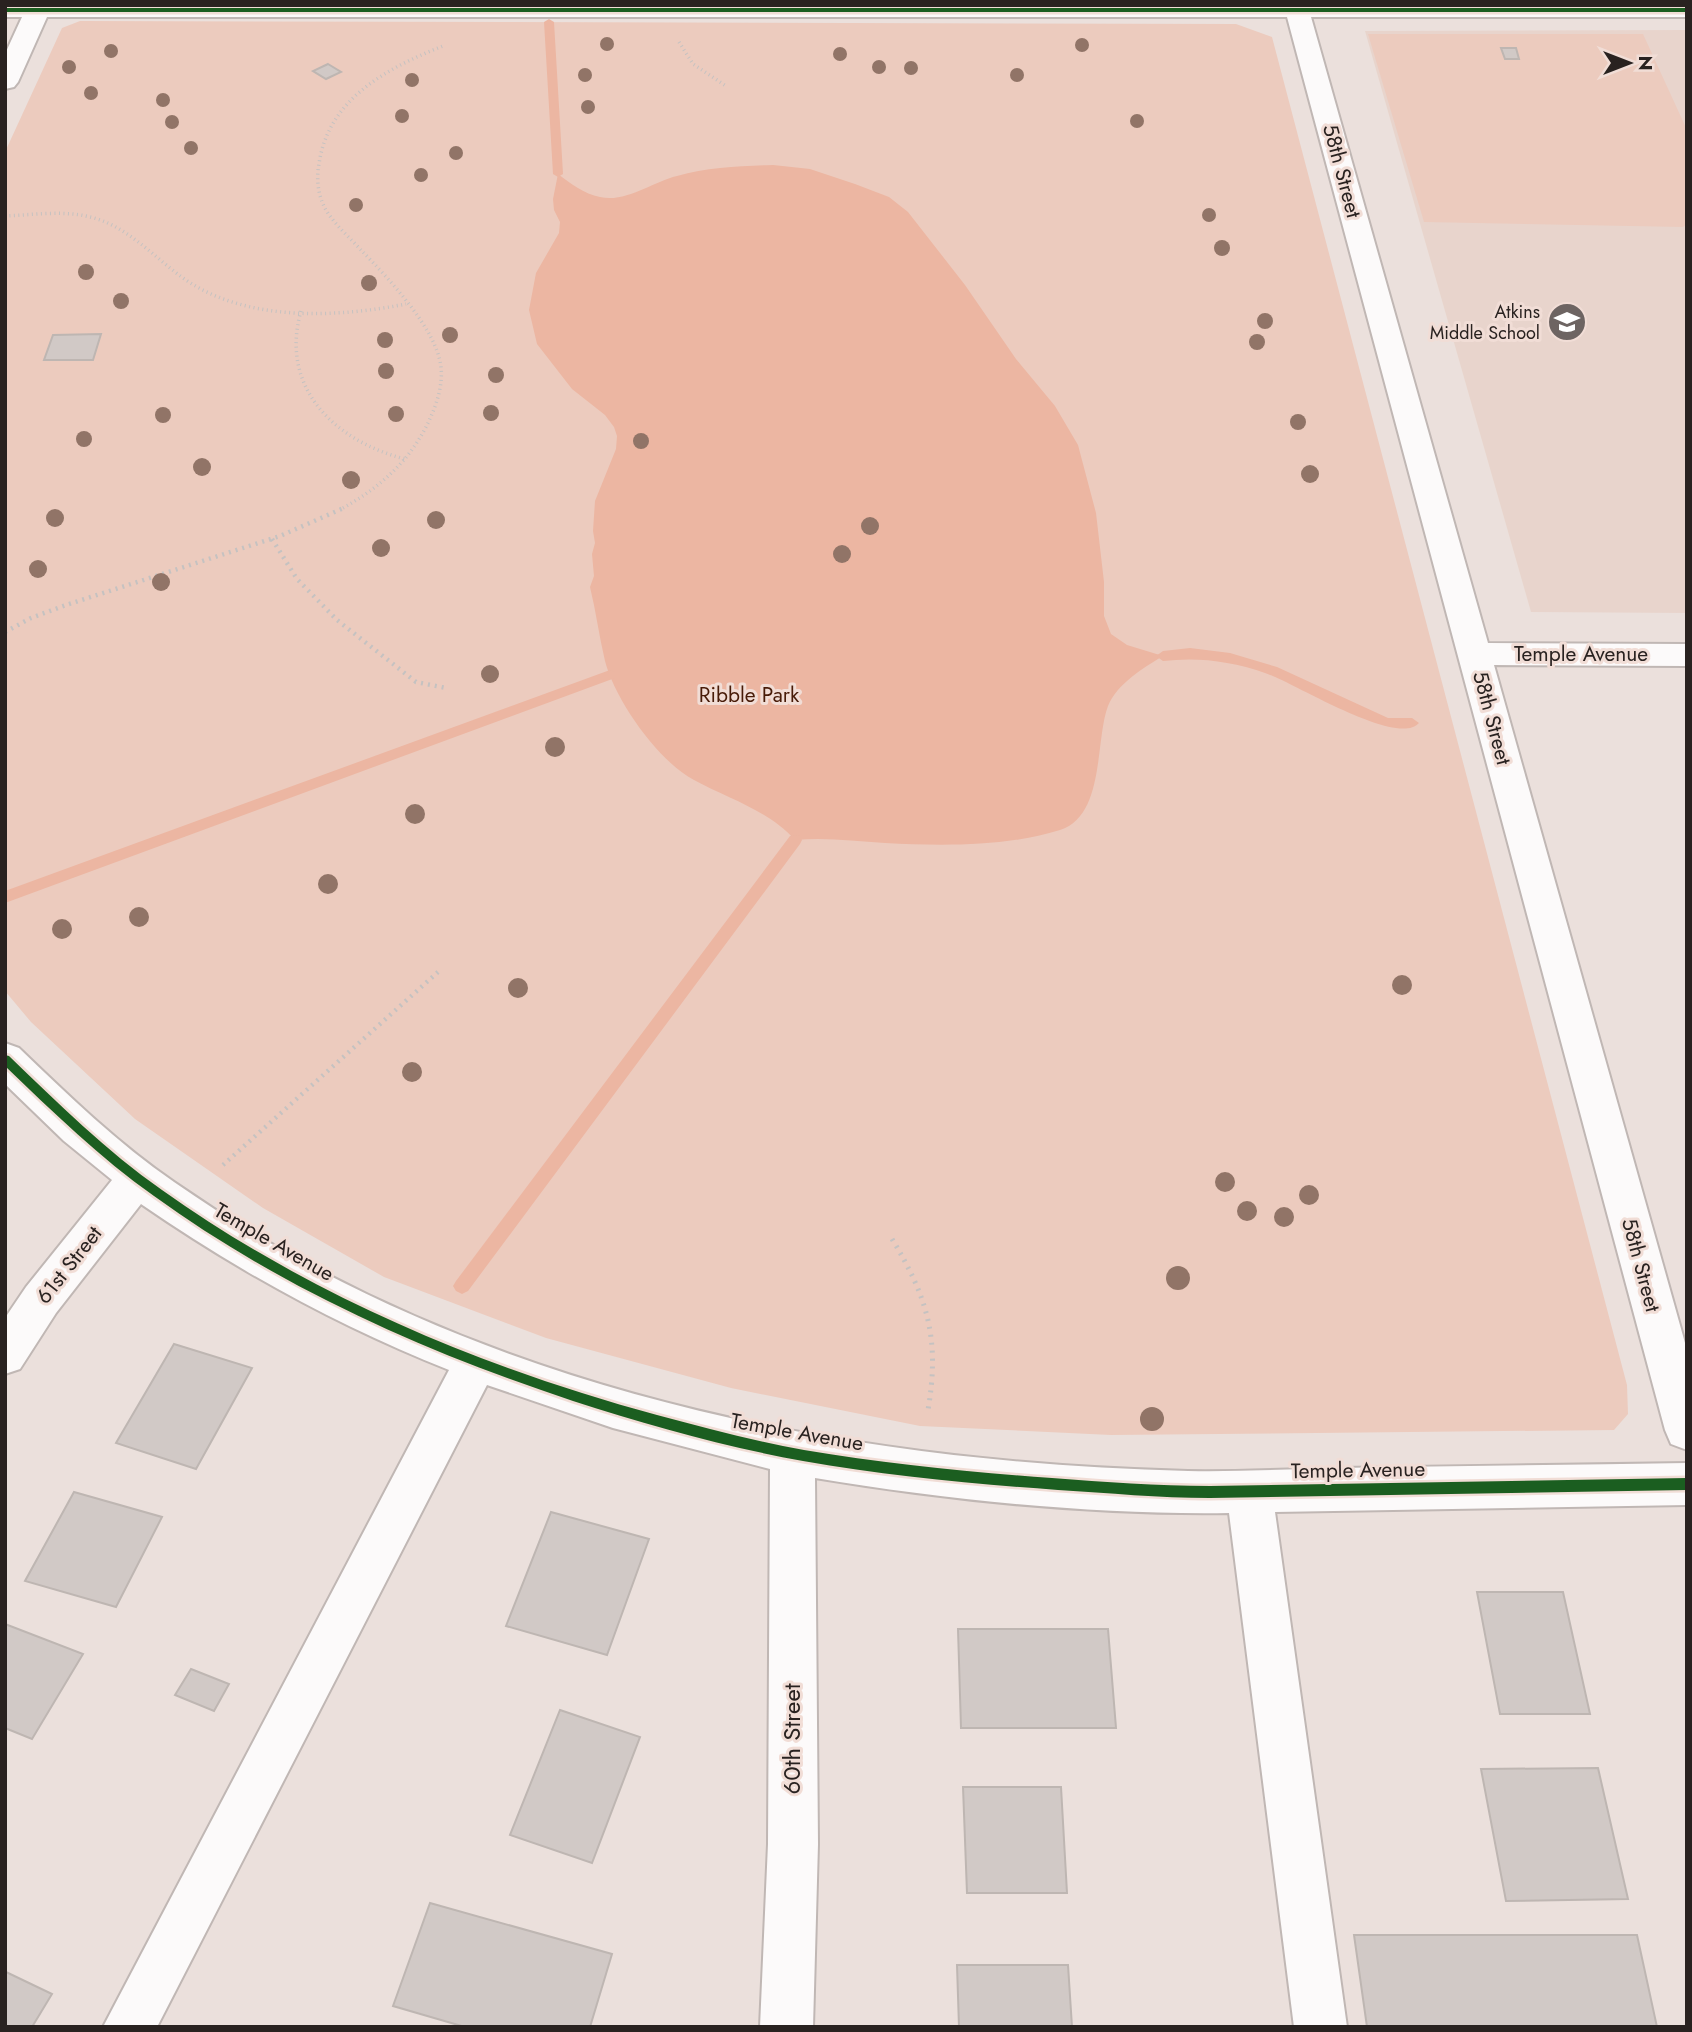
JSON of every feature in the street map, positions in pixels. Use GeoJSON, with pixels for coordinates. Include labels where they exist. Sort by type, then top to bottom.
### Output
{"type":"FeatureCollection","features":[{"type":"Feature","properties":{"kind":"street"},"geometry":{"type":"LineString","coordinates":[[5,82],[39,8]]}},
{"type":"Feature","properties":{"kind":"street","name":"58th Street"},"geometry":{"type":"LineString","coordinates":[[1297,8],[1687,1430]]}},
{"type":"Feature","properties":{"kind":"street"},"geometry":{"type":"LineString","coordinates":[[5,10],[1687,10]]}},
{"type":"Feature","properties":{"kind":"street","name":"Temple Avenue"},"geometry":{"type":"LineString","coordinates":[[1475,654],[1687,654]]}},
{"type":"Feature","properties":{"kind":"street","name":"Temple Avenue"},"geometry":{"type":"LineString","coordinates":[[5,1059],[38,1094],[138,1178],[216,1233],[325,1295],[476,1362],[588,1401],[713,1436],[859,1464],[1007,1481],[1191,1492],[1687,1484]]}},
{"type":"Feature","properties":{"kind":"street","name":"61st Street"},"geometry":{"type":"LineString","coordinates":[[5,1355],[41,1300],[138,1178]]}},
{"type":"Feature","properties":{"kind":"street"},"geometry":{"type":"LineString","coordinates":[[129,2027],[476,1362]]}},
{"type":"Feature","properties":{"kind":"street","name":"60th Street"},"geometry":{"type":"LineString","coordinates":[[786,2027],[793,1844],[792,1451]]}},
{"type":"Feature","properties":{"kind":"street"},"geometry":{"type":"LineString","coordinates":[[1249,1490],[1321,2027]]}},
{"type":"Feature","properties":{"kind":"path"},"geometry":{"type":"LineString","coordinates":[[678,38],[693,65],[726,86]]}},
{"type":"Feature","properties":{"kind":"path"},"geometry":{"type":"LineString","coordinates":[[5,632],[31,618],[66,605],[272,539],[336,512],[386,480],[405,459],[426,429],[438,399],[443,376],[441,355],[432,337],[384,274],[333,219],[323,204],[317,184],[318,158],[323,135],[336,114],[357,94],[405,62],[453,43]]}},
{"type":"Feature","properties":{"kind":"path"},"geometry":{"type":"LineString","coordinates":[[5,216],[78,216],[99,219],[190,282],[213,293],[269,308],[374,312],[407,304]]}},
{"type":"Feature","properties":{"kind":"path"},"geometry":{"type":"LineString","coordinates":[[301,311],[296,331],[295,354],[303,382],[317,407],[357,440],[390,456],[405,459]]}},
{"type":"Feature","properties":{"kind":"path"},"geometry":{"type":"LineString","coordinates":[[272,539],[297,579],[337,620],[416,682],[446,688]]}},
{"type":"Feature","properties":{"kind":"path"},"geometry":{"type":"LineString","coordinates":[[223,1165],[438,972]]}},
{"type":"Feature","properties":{"kind":"path"},"geometry":{"type":"LineString","coordinates":[[892,1239],[919,1287],[931,1337],[933,1389],[928,1410]]}},
{"type":"Feature","properties":{"kind":"shaded area","name":"Atkins Middle School"},"geometry":{"type":"Polygon","coordinates":[[[1687,30],[1687,613],[1531,612],[1365,31],[1687,30]]]}},
{"type":"Feature","properties":{"kind":"shaded area"},"geometry":{"type":"Polygon","coordinates":[[[773,165],[810,169],[855,184],[889,197],[908,212],[965,285],[1016,359],[1055,406],[1078,445],[1096,513],[1104,582],[1104,616],[1111,634],[1127,645],[1163,656],[1131,677],[1112,698],[1104,721],[1092,794],[1085,810],[1074,822],[1060,830],[1018,840],[951,845],[795,840],[773,821],[694,780],[666,759],[628,711],[610,677],[590,587],[594,576],[592,554],[595,543],[595,501],[616,449],[617,436],[605,415],[572,389],[537,344],[529,310],[536,273],[559,233],[560,222],[554,210],[553,199],[558,174],[577,188],[610,198],[629,195],[689,173],[773,165]]]}},
{"type":"Feature","properties":{"kind":"green space","name":"Ribble Park"},"geometry":{"type":"Polygon","coordinates":[[[80,21],[1236,24],[1272,37],[1627,1385],[1628,1414],[1614,1430],[1111,1435],[920,1426],[731,1388],[546,1338],[384,1277],[263,1208],[135,1119],[31,1022],[5,991],[5,152],[62,28],[80,21]]]}},
{"type":"Feature","properties":{"kind":"green space"},"geometry":{"type":"Polygon","coordinates":[[[1368,34],[1643,34],[1687,130],[1687,224],[1683,227],[1424,222],[1368,34]]]}},
{"type":"Feature","properties":{"kind":"building"},"geometry":{"type":"Polygon","coordinates":[[[1501,48],[1516,48],[1519,59],[1505,59],[1501,48]]]}},
{"type":"Feature","properties":{"kind":"building"},"geometry":{"type":"Polygon","coordinates":[[[328,64],[341,72],[326,79],[313,71],[328,64]]]}},
{"type":"Feature","properties":{"kind":"building"},"geometry":{"type":"Polygon","coordinates":[[[101,334],[93,360],[44,360],[53,335],[101,334]]]}},
{"type":"Feature","properties":{"kind":"building"},"geometry":{"type":"Polygon","coordinates":[[[174,1344],[252,1368],[196,1469],[116,1443],[174,1344]]]}},
{"type":"Feature","properties":{"kind":"building"},"geometry":{"type":"Polygon","coordinates":[[[74,1492],[162,1517],[116,1607],[25,1581],[74,1492]]]}},
{"type":"Feature","properties":{"kind":"building"},"geometry":{"type":"Polygon","coordinates":[[[551,1512],[649,1539],[607,1655],[506,1626],[551,1512]]]}},
{"type":"Feature","properties":{"kind":"building"},"geometry":{"type":"Polygon","coordinates":[[[1477,1592],[1563,1592],[1590,1714],[1500,1714],[1477,1592]]]}},
{"type":"Feature","properties":{"kind":"building"},"geometry":{"type":"Polygon","coordinates":[[[5,1624],[83,1654],[32,1739],[5,1728],[5,1624]]]}},
{"type":"Feature","properties":{"kind":"building"},"geometry":{"type":"Polygon","coordinates":[[[958,1629],[1108,1629],[1116,1728],[961,1728],[958,1629]]]}},
{"type":"Feature","properties":{"kind":"building"},"geometry":{"type":"Polygon","coordinates":[[[191,1669],[229,1684],[214,1711],[175,1695],[191,1669]]]}},
{"type":"Feature","properties":{"kind":"building"},"geometry":{"type":"Polygon","coordinates":[[[560,1710],[640,1737],[592,1863],[510,1835],[560,1710]]]}},
{"type":"Feature","properties":{"kind":"building"},"geometry":{"type":"Polygon","coordinates":[[[1598,1768],[1628,1899],[1506,1901],[1481,1769],[1598,1768]]]}},
{"type":"Feature","properties":{"kind":"building"},"geometry":{"type":"Polygon","coordinates":[[[963,1787],[1061,1787],[1067,1893],[967,1893],[963,1787]]]}},
{"type":"Feature","properties":{"kind":"building"},"geometry":{"type":"Polygon","coordinates":[[[430,1903],[612,1954],[590,2027],[465,2027],[393,2006],[430,1903]]]}},
{"type":"Feature","properties":{"kind":"building"},"geometry":{"type":"Polygon","coordinates":[[[1354,1935],[1637,1935],[1657,2027],[1367,2027],[1354,1935]]]}},
{"type":"Feature","properties":{"kind":"building"},"geometry":{"type":"Polygon","coordinates":[[[957,1965],[1068,1965],[1072,2027],[959,2027],[957,1965]]]}},
{"type":"Feature","properties":{"kind":"building"},"geometry":{"type":"Polygon","coordinates":[[[6,1972],[52,1994],[32,2027],[5,2027],[6,1972]]]}},
{"type":"Feature","properties":{"kind":"waterway"},"geometry":{"type":"LineString","coordinates":[[549,22],[558,174]]}},
{"type":"Feature","properties":{"kind":"waterway"},"geometry":{"type":"LineString","coordinates":[[1163,656],[1190,653],[1230,658],[1272,670],[1386,723],[1412,723]]}},
{"type":"Feature","properties":{"kind":"waterway"},"geometry":{"type":"LineString","coordinates":[[5,897],[610,675]]}},
{"type":"Feature","properties":{"kind":"waterway"},"geometry":{"type":"LineString","coordinates":[[462,1286],[795,840]]}},
{"type":"Feature","properties":{"kind":"cycle path"},"geometry":{"type":"LineString","coordinates":[[5,10],[1687,10]]}},
{"type":"Feature","properties":{"kind":"cycle path"},"geometry":{"type":"LineString","coordinates":[[5,1059],[78,1130],[157,1193],[241,1248],[330,1297],[422,1340],[517,1377],[710,1435],[802,1455],[896,1469],[990,1479],[1165,1491],[1687,1484]]}},
{"type":"Feature","properties":{"kind":"place","name":"Atkins Middle School"},"geometry":{"type":"Point","coordinates":[1567,322]}}]}
